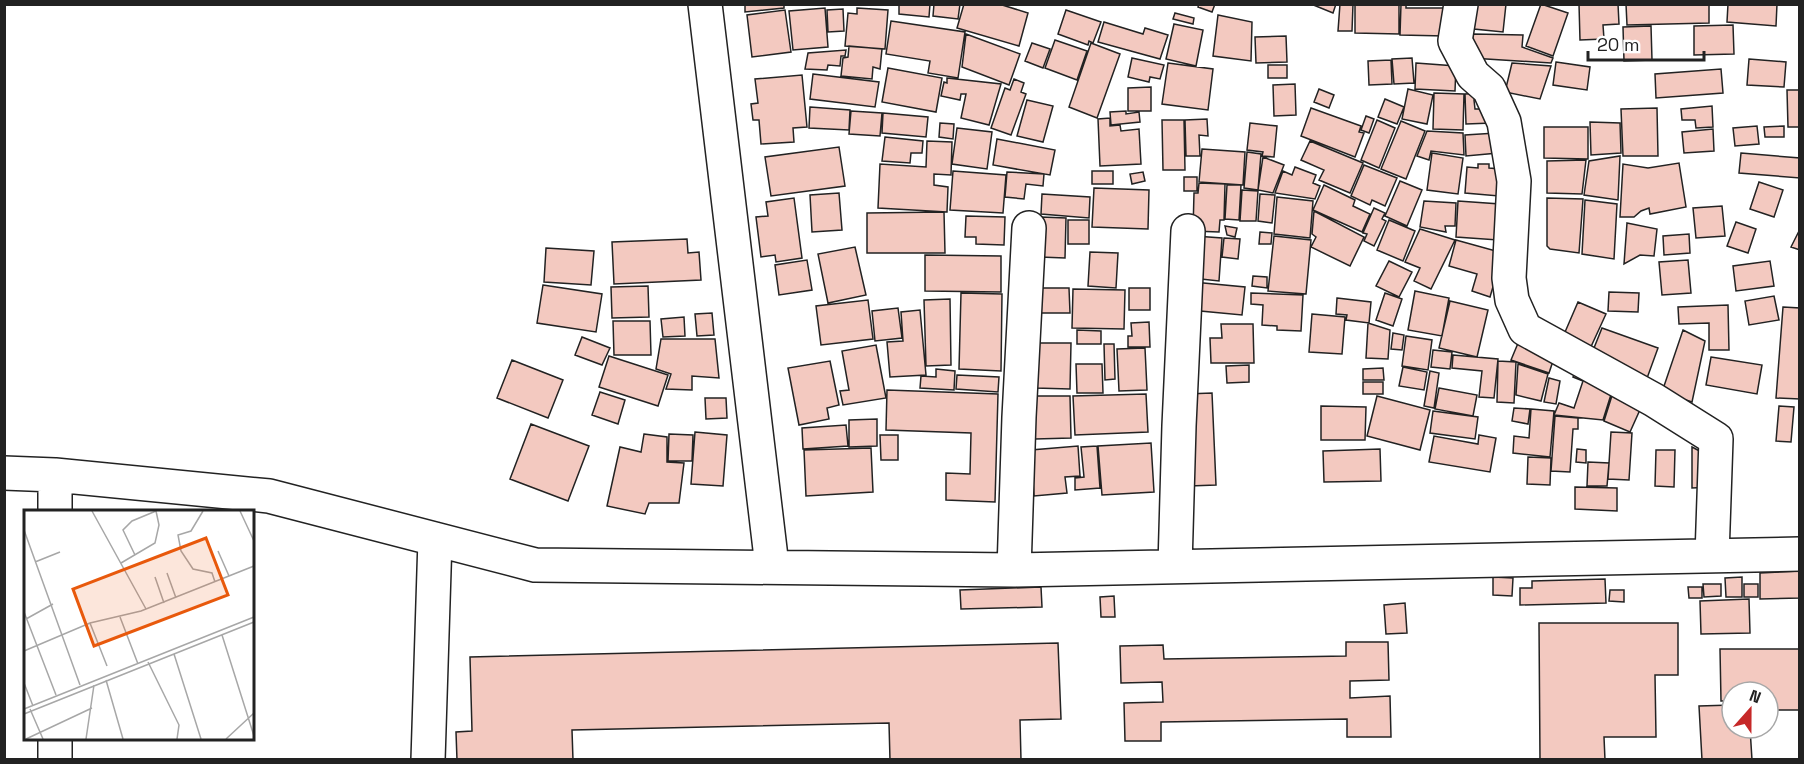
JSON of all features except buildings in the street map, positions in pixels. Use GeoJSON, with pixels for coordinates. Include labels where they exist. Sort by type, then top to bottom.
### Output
{"type":"FeatureCollection","features":[{"type":"Feature","properties":{"kind":"street"},"geometry":{"type":"LineString","coordinates":[[705,4],[772,566]]}},
{"type":"Feature","properties":{"kind":"street"},"geometry":{"type":"LineString","coordinates":[[1461,4],[1455,41],[1473,75],[1489,90],[1504,122],[1514,182],[1509,278],[1512,300],[1525,329],[1654,400],[1716,439],[1712,556]]}},
{"type":"Feature","properties":{"kind":"street"},"geometry":{"type":"LineString","coordinates":[[1014,570],[1029,228]]}},
{"type":"Feature","properties":{"kind":"street"},"geometry":{"type":"LineString","coordinates":[[1175,566],[1188,231]]}},
{"type":"Feature","properties":{"kind":"street"},"geometry":{"type":"LineString","coordinates":[[4,473],[56,475],[268,496],[535,565],[1014,570],[1800,554]]}},
{"type":"Feature","properties":{"kind":"street"},"geometry":{"type":"LineString","coordinates":[[56,475],[56,510]]}},
{"type":"Feature","properties":{"kind":"street"},"geometry":{"type":"LineString","coordinates":[[428,759],[435,539]]}},
{"type":"Feature","properties":{"kind":"street"},"geometry":{"type":"LineString","coordinates":[[56,740],[56,759]]}}]}
